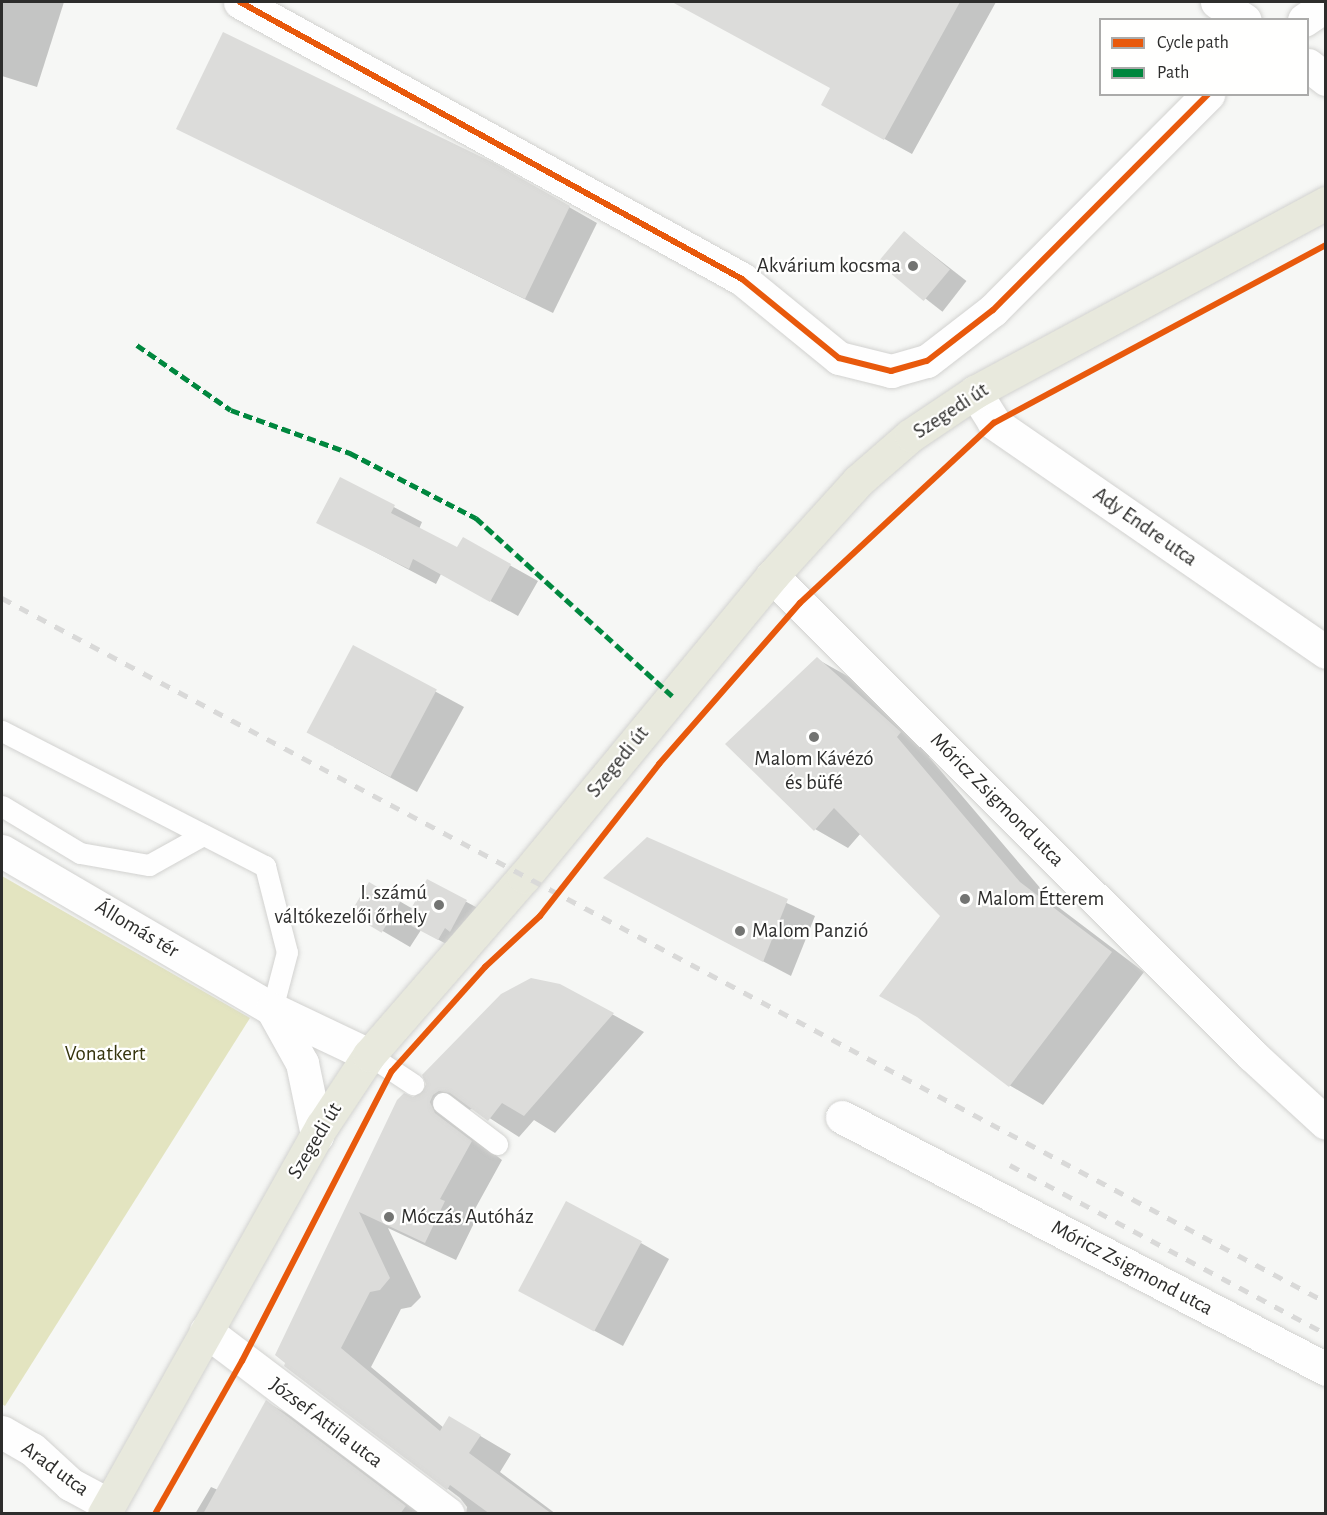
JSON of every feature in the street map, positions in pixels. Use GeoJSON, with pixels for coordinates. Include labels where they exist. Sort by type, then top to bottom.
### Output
{"type":"FeatureCollection","features":[{"type":"Feature","properties":{"kind":"main road","name":"Szegedi út"},"geometry":{"type":"LineString","coordinates":[[106,1509],[317,1135],[369,1055],[524,877],[772,576],[858,481],[911,435],[975,392],[1326,203]]}},
{"type":"Feature","properties":{"kind":"street"},"geometry":{"type":"LineString","coordinates":[[240,2],[742,279],[839,358],[891,371],[927,361],[993,310],[1206,96]]}},
{"type":"Feature","properties":{"kind":"street"},"geometry":{"type":"LineString","coordinates":[[1217,2],[1242,18]]}},
{"type":"Feature","properties":{"kind":"street"},"geometry":{"type":"LineString","coordinates":[[1307,18],[1326,5]]}},
{"type":"Feature","properties":{"kind":"street"},"geometry":{"type":"LineString","coordinates":[[1309,66],[1326,80]]}},
{"type":"Feature","properties":{"kind":"street","name":"Ady Endre utca"},"geometry":{"type":"LineString","coordinates":[[975,392],[994,423],[1326,652]]}},
{"type":"Feature","properties":{"kind":"street","name":"Móricz Zsigmond utca"},"geometry":{"type":"LineString","coordinates":[[772,576],[1243,1047],[1326,1123]]}},
{"type":"Feature","properties":{"kind":"street","name":"Állomás tér"},"geometry":{"type":"LineString","coordinates":[[2,851],[272,1009],[369,1055]]}},
{"type":"Feature","properties":{"kind":"street"},"geometry":{"type":"LineString","coordinates":[[272,1009],[302,1063],[317,1135]]}},
{"type":"Feature","properties":{"kind":"street","name":"Móricz Zsigmond utca"},"geometry":{"type":"LineString","coordinates":[[842,1117],[1326,1369]]}},
{"type":"Feature","properties":{"kind":"street","name":"József Attila utca"},"geometry":{"type":"LineString","coordinates":[[206,1332],[448,1514]]}},
{"type":"Feature","properties":{"kind":"street","name":"Arad utca"},"geometry":{"type":"LineString","coordinates":[[2,1432],[32,1449],[70,1484],[106,1509]]}},
{"type":"Feature","properties":{"kind":"lane"},"geometry":{"type":"LineString","coordinates":[[2,731],[265,866],[287,952],[272,1009]]}},
{"type":"Feature","properties":{"kind":"lane"},"geometry":{"type":"LineString","coordinates":[[2,806],[80,852],[149,865],[204,835]]}},
{"type":"Feature","properties":{"kind":"lane"},"geometry":{"type":"LineString","coordinates":[[369,1055],[412,1084]]}},
{"type":"Feature","properties":{"kind":"lane"},"geometry":{"type":"LineString","coordinates":[[443,1103],[497,1144]]}},
{"type":"Feature","properties":{"kind":"green space","name":"Vonatkert"},"geometry":{"type":"Polygon","coordinates":[[[2,876],[250,1018],[5,1406],[2,1404],[2,876]]]}},
{"type":"Feature","properties":{"kind":"building"},"geometry":{"type":"Polygon","coordinates":[[[672,2],[960,2],[884,140],[821,105],[830,88],[672,2]]]}},
{"type":"Feature","properties":{"kind":"building"},"geometry":{"type":"Polygon","coordinates":[[[223,32],[494,163],[570,206],[525,299],[176,129],[223,32]]]}},
{"type":"Feature","properties":{"kind":"building","name":"Akvárium kocsma"},"geometry":{"type":"Polygon","coordinates":[[[904,231],[950,270],[924,301],[878,262],[904,231]]]}},
{"type":"Feature","properties":{"kind":"building"},"geometry":{"type":"Polygon","coordinates":[[[340,477],[395,505],[391,513],[457,547],[463,537],[511,564],[490,602],[413,559],[409,569],[316,523],[340,477]]]}},
{"type":"Feature","properties":{"kind":"building"},"geometry":{"type":"Polygon","coordinates":[[[353,645],[437,690],[390,777],[307,732],[353,645]]]}},
{"type":"Feature","properties":{"kind":"building"},"geometry":{"type":"Polygon","coordinates":[[[817,657],[901,732],[897,737],[1020,882],[1112,952],[1009,1087],[917,1017],[879,996],[940,916],[834,808],[814,831],[725,744],[817,657]]]}},
{"type":"Feature","properties":{"kind":"building","name":"Malom Panzió"},"geometry":{"type":"Polygon","coordinates":[[[647,837],[788,899],[763,962],[603,878],[647,837]]]}},
{"type":"Feature","properties":{"kind":"building","name":"I. számú váltókezelői őrhely"},"geometry":{"type":"Polygon","coordinates":[[[427,879],[467,900],[450,932],[445,928],[438,940],[404,922],[427,879]]]}},
{"type":"Feature","properties":{"kind":"building"},"geometry":{"type":"Polygon","coordinates":[[[369,882],[401,901],[382,933],[350,914],[369,882]]]}},
{"type":"Feature","properties":{"kind":"building","name":"Móczás Autóház"},"geometry":{"type":"Polygon","coordinates":[[[531,978],[560,984],[614,1013],[524,1116],[502,1103],[488,1121],[450,1093],[439,1091],[433,1095],[430,1102],[435,1113],[472,1141],[440,1199],[445,1201],[425,1243],[359,1212],[390,1278],[380,1290],[370,1292],[341,1348],[440,1431],[449,1416],[481,1435],[469,1453],[552,1514],[490,1514],[450,1485],[447,1490],[284,1366],[285,1363],[275,1355],[397,1100],[404,1093],[413,1097],[423,1091],[426,1084],[422,1075],[501,994],[531,978]]]}},
{"type":"Feature","properties":{"kind":"building"},"geometry":{"type":"Polygon","coordinates":[[[566,1201],[642,1241],[594,1331],[518,1291],[566,1201]]]}},
{"type":"Feature","properties":{"kind":"building"},"geometry":{"type":"Polygon","coordinates":[[[266,1400],[406,1506],[400,1514],[203,1514],[266,1400]]]}},
{"type":"Feature","properties":{"kind":"railway"},"geometry":{"type":"LineString","coordinates":[[2,598],[1326,1302]]}},
{"type":"Feature","properties":{"kind":"railway"},"geometry":{"type":"LineString","coordinates":[[1010,1165],[1326,1334]]}},
{"type":"Feature","properties":{"kind":"marked path"},"geometry":{"type":"LineString","coordinates":[[137,345],[231,410],[350,453],[476,518],[672,696]]}},
{"type":"Feature","properties":{"kind":"cycle path"},"geometry":{"type":"LineString","coordinates":[[240,2],[742,279],[839,358],[891,371],[927,361],[993,310],[1206,96]]}},
{"type":"Feature","properties":{"kind":"cycle path"},"geometry":{"type":"LineString","coordinates":[[155,1514],[242,1361],[392,1071],[485,967],[540,916],[659,764],[800,603],[994,423],[1326,245]]}},
{"type":"Feature","properties":{"kind":"place","name":"Akvárium kocsma"},"geometry":{"type":"Point","coordinates":[913,266]}},
{"type":"Feature","properties":{"kind":"place","name":"Malom Kávézó és büfé"},"geometry":{"type":"Point","coordinates":[814,737]}},
{"type":"Feature","properties":{"kind":"place","name":"Malom Étterem"},"geometry":{"type":"Point","coordinates":[965,899]}},
{"type":"Feature","properties":{"kind":"place","name":"I. számú váltókezelői őrhely"},"geometry":{"type":"Point","coordinates":[439,905]}},
{"type":"Feature","properties":{"kind":"place","name":"Malom Panzió"},"geometry":{"type":"Point","coordinates":[740,931]}},
{"type":"Feature","properties":{"kind":"place","name":"Móczás Autóház"},"geometry":{"type":"Point","coordinates":[389,1217]}}]}
